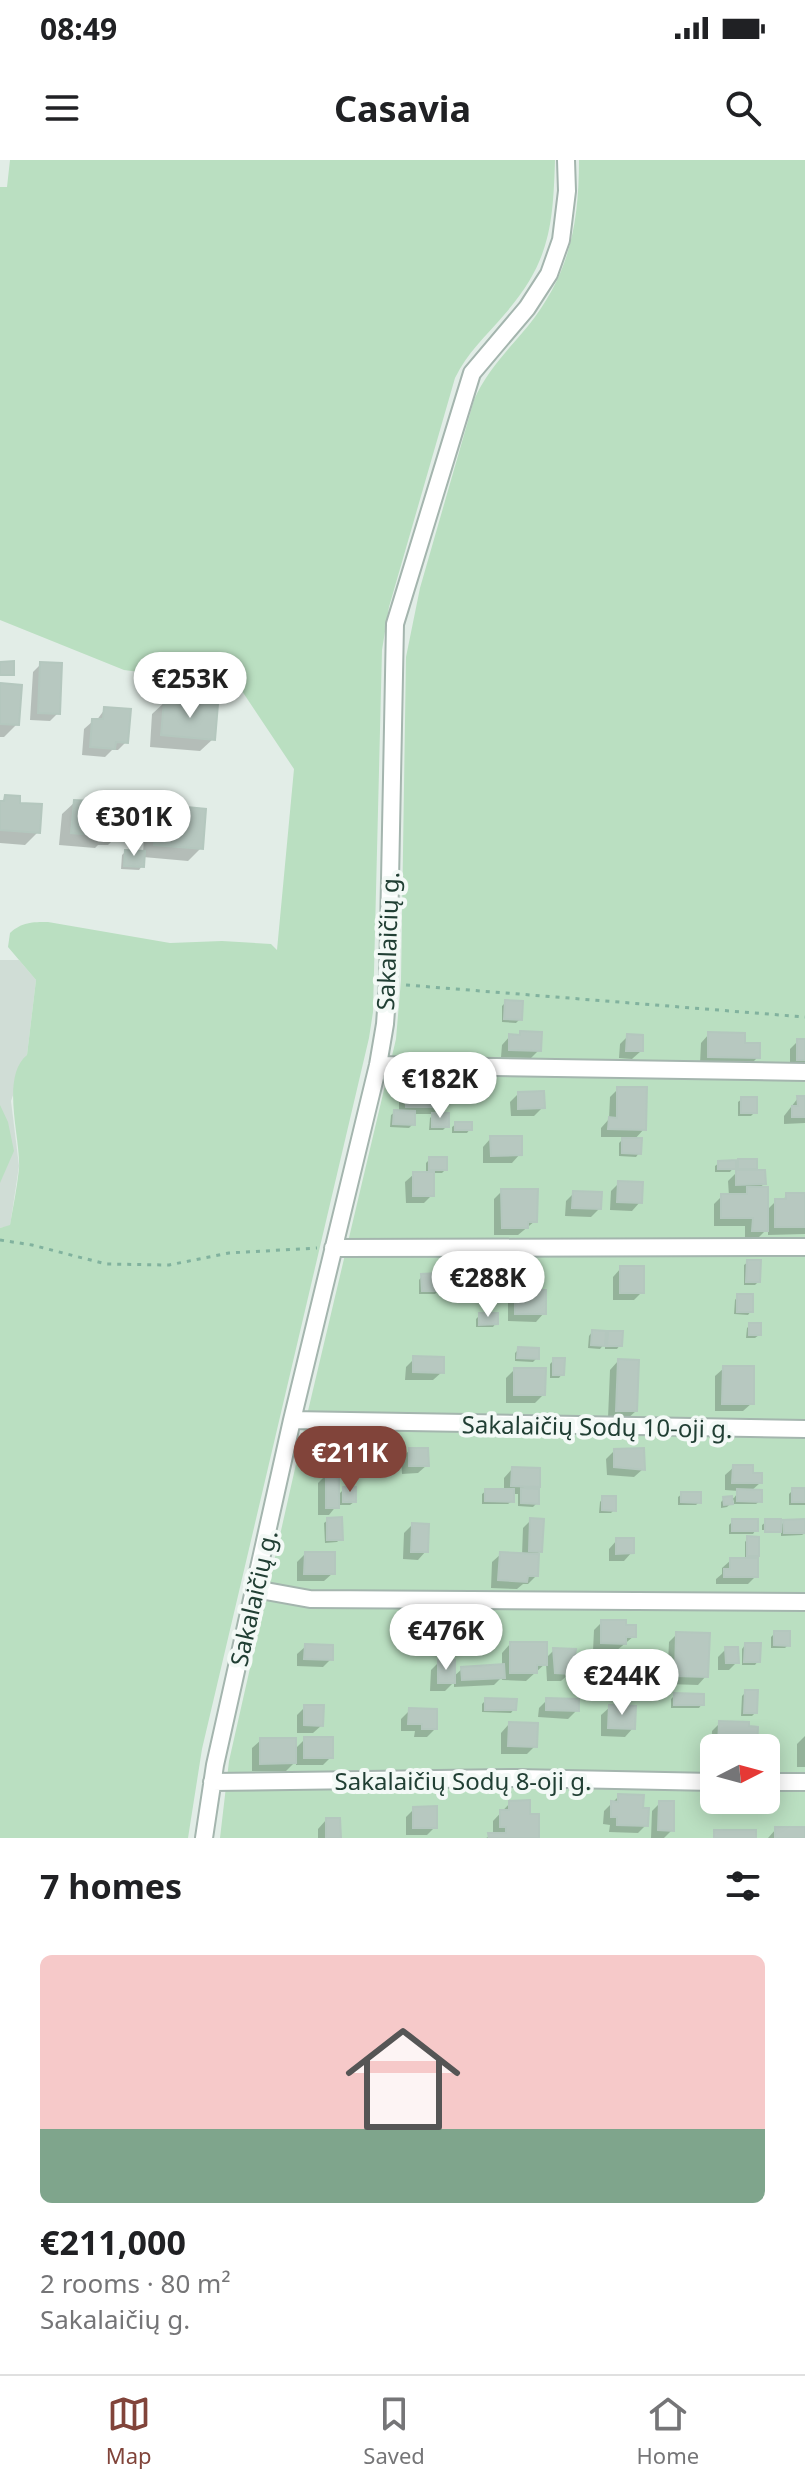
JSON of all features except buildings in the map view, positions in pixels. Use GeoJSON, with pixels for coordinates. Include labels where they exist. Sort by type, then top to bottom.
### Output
{"type":"FeatureCollection","features":[{"type":"Feature","properties":{"kind":"street","name":"Sakalaičių g."},"geometry":{"type":"LineString","coordinates":[[204,1838],[212,1782],[292,1420],[378,1065],[388,983],[395,624],[472,373],[527,308],[549,274],[561,240],[567,191],[566,160]]}},
{"type":"Feature","properties":{"kind":"street"},"geometry":{"type":"LineString","coordinates":[[378,1065],[805,1072]]}},
{"type":"Feature","properties":{"kind":"street"},"geometry":{"type":"LineString","coordinates":[[333,1248],[805,1247]]}},
{"type":"Feature","properties":{"kind":"street","name":"Sakalaičių Sodų 10-oji g."},"geometry":{"type":"LineString","coordinates":[[292,1420],[805,1429]]}},
{"type":"Feature","properties":{"kind":"street"},"geometry":{"type":"LineString","coordinates":[[255,1589],[310,1599],[805,1602]]}},
{"type":"Feature","properties":{"kind":"street","name":"Sakalaičių Sodų 8-oji g."},"geometry":{"type":"LineString","coordinates":[[212,1782],[517,1778],[700,1782]]}},
{"type":"Feature","properties":{"kind":"street"},"geometry":{"type":"LineString","coordinates":[[780,1782],[805,1782]]}},
{"type":"Feature","properties":{"kind":"path"},"geometry":{"type":"LineString","coordinates":[[388,983],[805,1017]]}},
{"type":"Feature","properties":{"kind":"path"},"geometry":{"type":"LineString","coordinates":[[0,1240],[106,1264],[169,1265],[229,1253],[333,1248]]}},
{"type":"Feature","properties":{"kind":"shaded area"},"geometry":{"type":"Polygon","coordinates":[[[0,960],[19,960],[36,980],[27,1055],[11,1101],[19,1166],[10,1226],[0,1228],[0,960]]]}},
{"type":"Feature","properties":{"kind":"green space"},"geometry":{"type":"Polygon","coordinates":[[[10,160],[555,160],[553,205],[540,260],[519,296],[471,353],[455,378],[389,607],[382,650],[373,1012],[369,1038],[202,1749],[188,1838],[0,1838],[0,1228],[10,1225],[17,1183],[19,1156],[13,1093],[19,1065],[27,1055],[36,980],[8,947],[10,933],[19,927],[48,922],[170,943],[222,941],[271,944],[277,950],[294,769],[238,685],[124,670],[0,620],[0,187],[7,187],[10,160]]]}},
{"type":"Feature","properties":{"kind":"green space"},"geometry":{"type":"Polygon","coordinates":[[[579,160],[805,160],[805,1838],[220,1838],[229,1761],[396,1039],[401,980],[406,657],[420,588],[474,400],[491,371],[528,326],[553,288],[569,248],[577,206],[579,160]]]}},
{"type":"Feature","properties":{"kind":"green space"},"geometry":{"type":"Polygon","coordinates":[[[0,1105],[8,1122],[14,1151],[0,1183],[0,1105]]]}}]}
